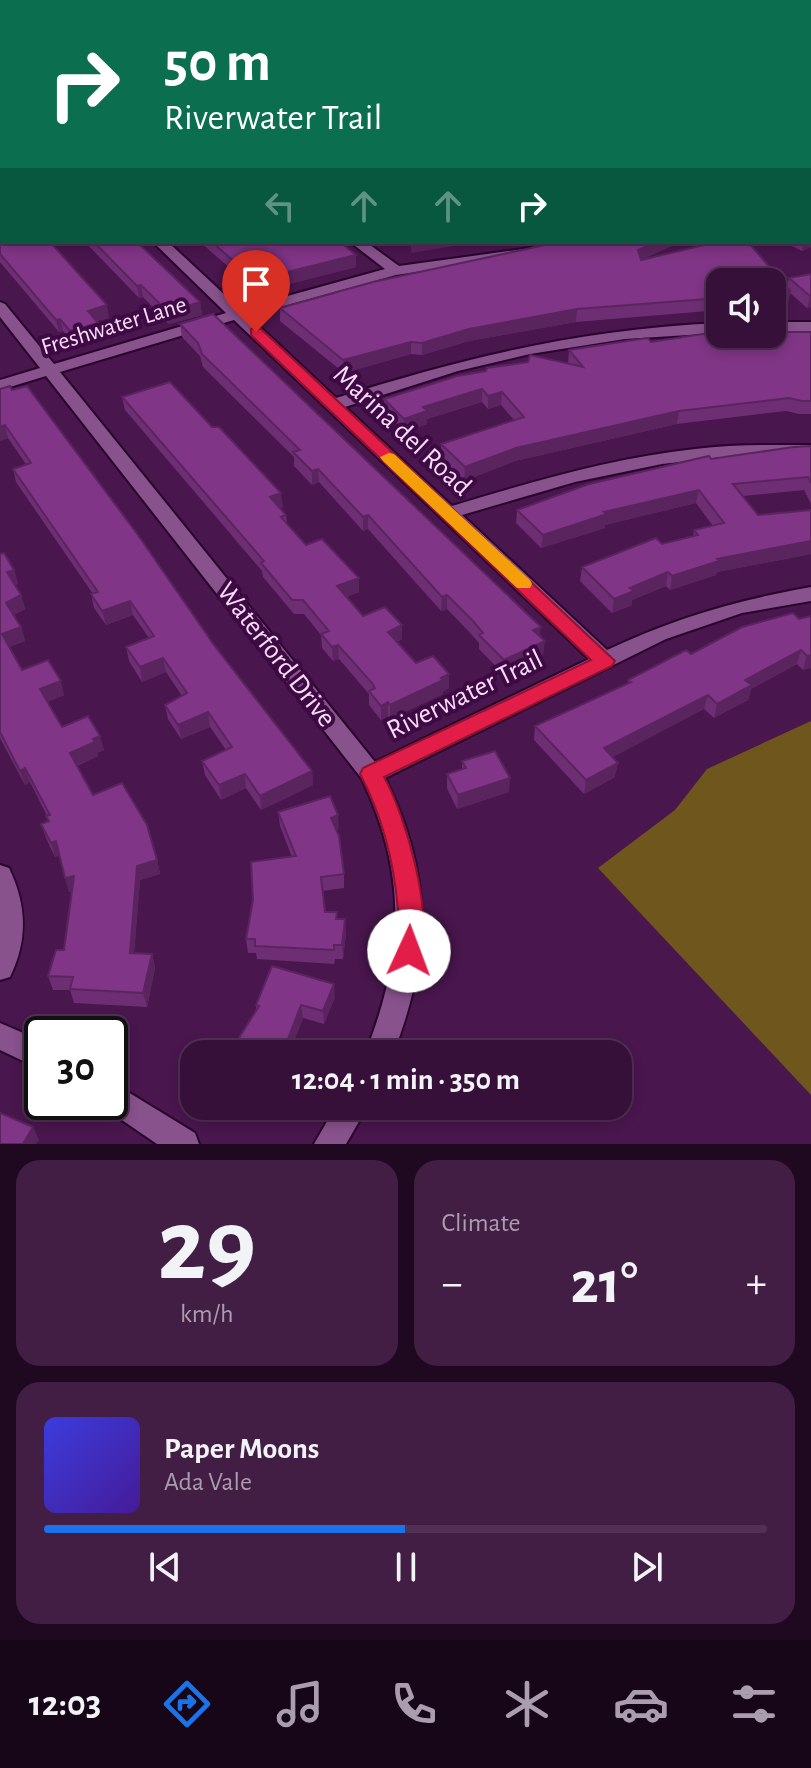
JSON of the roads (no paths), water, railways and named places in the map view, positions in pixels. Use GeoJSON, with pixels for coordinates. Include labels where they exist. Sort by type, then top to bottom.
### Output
{"type":"FeatureCollection","features":[{"type":"Feature","properties":{"kind":"street","name":"Marina del Road"},"geometry":{"type":"LineString","coordinates":[[162,244],[605,661]]}},
{"type":"Feature","properties":{"kind":"street"},"geometry":{"type":"LineString","coordinates":[[360,244],[396,271]]}},
{"type":"Feature","properties":{"kind":"street","name":"Freshwater Lane"},"geometry":{"type":"LineString","coordinates":[[0,385],[237,314],[396,271],[547,248]]}},
{"type":"Feature","properties":{"kind":"street","name":"Waterford Drive"},"geometry":{"type":"LineString","coordinates":[[0,307],[371,774],[396,829],[410,913],[403,991],[384,1040]]}},
{"type":"Feature","properties":{"kind":"street"},"geometry":{"type":"LineString","coordinates":[[786,327],[811,327]]}},
{"type":"Feature","properties":{"kind":"street"},"geometry":{"type":"LineString","coordinates":[[333,405],[469,363],[635,335],[706,329]]}},
{"type":"Feature","properties":{"kind":"street"},"geometry":{"type":"LineString","coordinates":[[448,513],[541,484],[623,465],[697,454],[811,450]]}},
{"type":"Feature","properties":{"kind":"street","name":"Riverwater Trail"},"geometry":{"type":"LineString","coordinates":[[371,774],[659,634],[711,614],[811,594]]}},
{"type":"Feature","properties":{"kind":"street"},"geometry":{"type":"LineString","coordinates":[[0,876],[12,918],[0,968]]}},
{"type":"Feature","properties":{"kind":"street"},"geometry":{"type":"LineString","coordinates":[[0,1036],[24,1047]]}},
{"type":"Feature","properties":{"kind":"street"},"geometry":{"type":"LineString","coordinates":[[128,1107],[184,1144]]}},
{"type":"Feature","properties":{"kind":"street"},"geometry":{"type":"LineString","coordinates":[[329,1144],[344,1120]]}}]}
